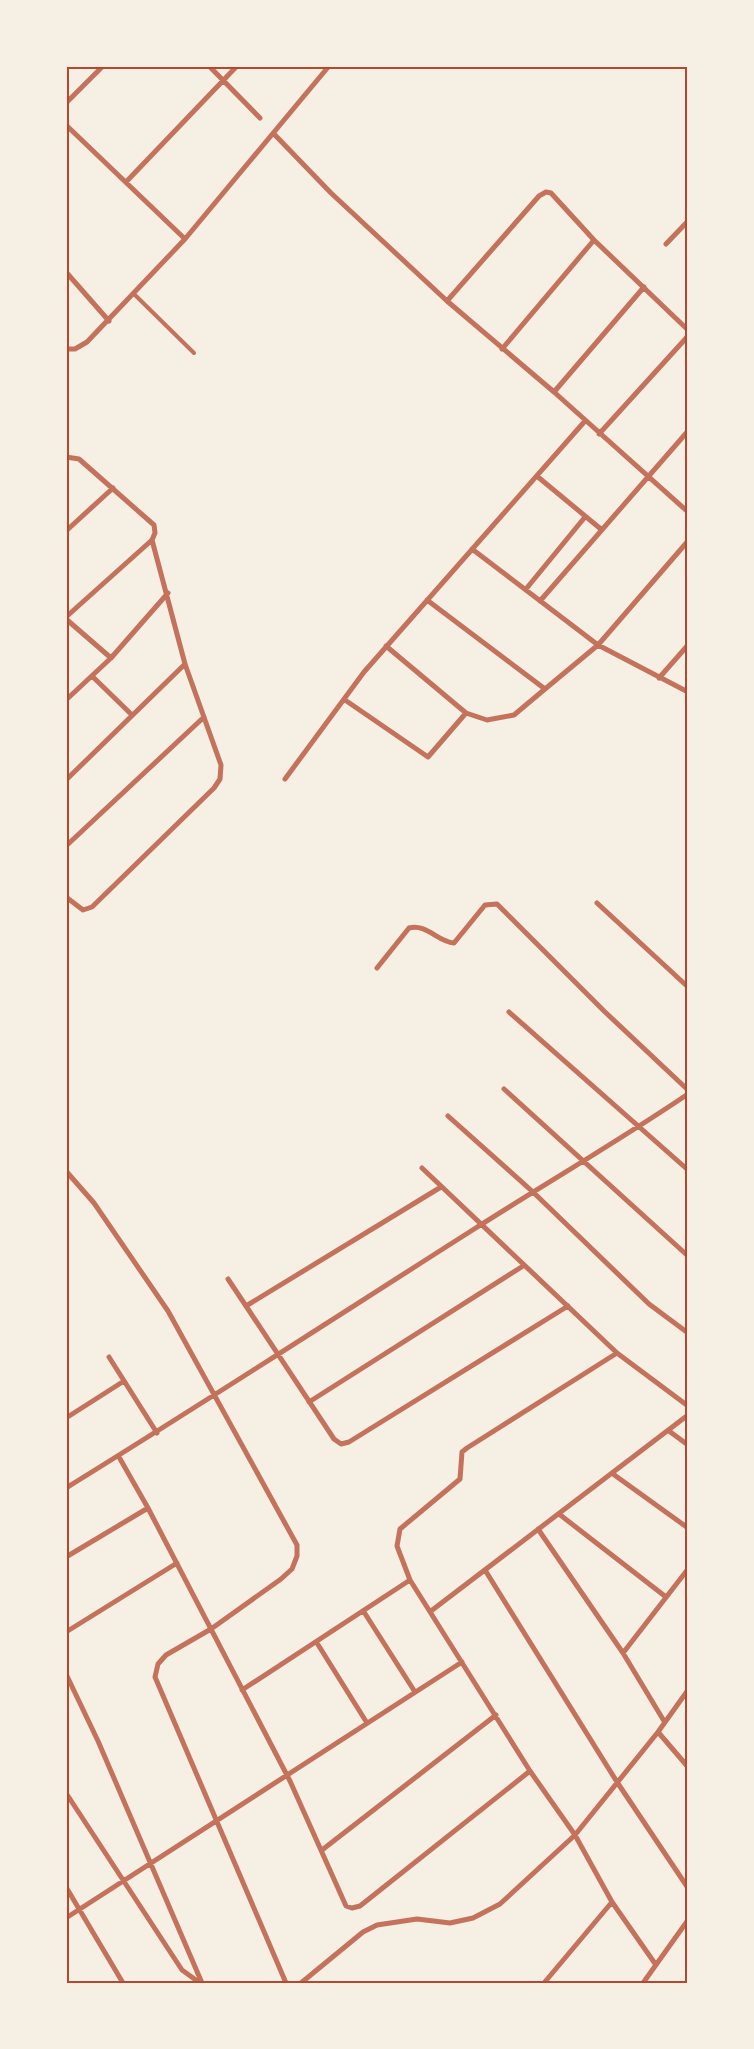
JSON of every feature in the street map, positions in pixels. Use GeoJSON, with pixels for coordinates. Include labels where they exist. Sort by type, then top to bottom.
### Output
{"type":"FeatureCollection","features":[{"type":"Feature","properties":{"kind":"street"},"geometry":{"type":"LineString","coordinates":[[66,103],[103,66]]}},
{"type":"Feature","properties":{"kind":"street"},"geometry":{"type":"LineString","coordinates":[[209,66],[260,118]]}},
{"type":"Feature","properties":{"kind":"street"},"geometry":{"type":"LineString","coordinates":[[126,182],[237,66]]}},
{"type":"Feature","properties":{"kind":"street"},"geometry":{"type":"LineString","coordinates":[[66,349],[74,350],[87,342],[109,321],[185,239],[329,66]]}},
{"type":"Feature","properties":{"kind":"street"},"geometry":{"type":"LineString","coordinates":[[66,125],[185,239]]}},
{"type":"Feature","properties":{"kind":"street"},"geometry":{"type":"LineString","coordinates":[[274,134],[331,192],[446,301],[554,392],[688,512]]}},
{"type":"Feature","properties":{"kind":"street"},"geometry":{"type":"LineString","coordinates":[[446,301],[543,193],[551,194],[594,240],[688,330]]}},
{"type":"Feature","properties":{"kind":"street"},"geometry":{"type":"LineString","coordinates":[[666,244],[688,221]]}},
{"type":"Feature","properties":{"kind":"street"},"geometry":{"type":"LineString","coordinates":[[502,349],[594,240]]}},
{"type":"Feature","properties":{"kind":"street"},"geometry":{"type":"LineString","coordinates":[[66,272],[109,321]]}},
{"type":"Feature","properties":{"kind":"street"},"geometry":{"type":"LineString","coordinates":[[554,392],[644,287]]}},
{"type":"Feature","properties":{"kind":"street"},"geometry":{"type":"LineString","coordinates":[[599,434],[688,336]]}},
{"type":"Feature","properties":{"kind":"street"},"geometry":{"type":"LineString","coordinates":[[285,779],[386,646],[538,477],[585,421]]}},
{"type":"Feature","properties":{"kind":"street"},"geometry":{"type":"LineString","coordinates":[[540,601],[688,432]]}},
{"type":"Feature","properties":{"kind":"street"},"geometry":{"type":"LineString","coordinates":[[66,457],[79,459],[154,525],[155,533],[152,540],[66,618],[111,658]]}},
{"type":"Feature","properties":{"kind":"street"},"geometry":{"type":"LineString","coordinates":[[538,477],[602,530]]}},
{"type":"Feature","properties":{"kind":"street"},"geometry":{"type":"LineString","coordinates":[[66,531],[113,488]]}},
{"type":"Feature","properties":{"kind":"street"},"geometry":{"type":"LineString","coordinates":[[526,590],[585,516]]}},
{"type":"Feature","properties":{"kind":"street"},"geometry":{"type":"LineString","coordinates":[[66,897],[83,910],[92,907],[214,788],[220,779],[221,765],[185,664],[168,593],[152,540]]}},
{"type":"Feature","properties":{"kind":"street"},"geometry":{"type":"LineString","coordinates":[[386,646],[466,713],[487,720],[514,715],[598,645],[688,542]]}},
{"type":"Feature","properties":{"kind":"street"},"geometry":{"type":"LineString","coordinates":[[472,549],[598,645],[688,692]]}},
{"type":"Feature","properties":{"kind":"street"},"geometry":{"type":"LineString","coordinates":[[66,700],[111,658],[168,593]]}},
{"type":"Feature","properties":{"kind":"street"},"geometry":{"type":"LineString","coordinates":[[427,600],[544,690]]}},
{"type":"Feature","properties":{"kind":"street"},"geometry":{"type":"LineString","coordinates":[[659,678],[688,645]]}},
{"type":"Feature","properties":{"kind":"street"},"geometry":{"type":"LineString","coordinates":[[66,780],[185,664]]}},
{"type":"Feature","properties":{"kind":"street"},"geometry":{"type":"LineString","coordinates":[[92,676],[132,715]]}},
{"type":"Feature","properties":{"kind":"street"},"geometry":{"type":"LineString","coordinates":[[345,700],[428,757],[466,713]]}},
{"type":"Feature","properties":{"kind":"street"},"geometry":{"type":"LineString","coordinates":[[66,846],[204,717]]}},
{"type":"Feature","properties":{"kind":"street"},"geometry":{"type":"LineString","coordinates":[[597,903],[688,988]]}},
{"type":"Feature","properties":{"kind":"street"},"geometry":{"type":"LineString","coordinates":[[377,968],[409,928],[416,926],[448,942],[454,942],[485,905],[497,904],[604,1011],[688,1090]]}},
{"type":"Feature","properties":{"kind":"street"},"geometry":{"type":"LineString","coordinates":[[509,1012],[688,1170]]}},
{"type":"Feature","properties":{"kind":"street"},"geometry":{"type":"LineString","coordinates":[[504,1089],[688,1256]]}},
{"type":"Feature","properties":{"kind":"street"},"geometry":{"type":"LineString","coordinates":[[66,1488],[157,1433],[276,1354],[639,1127],[688,1094]]}},
{"type":"Feature","properties":{"kind":"street"},"geometry":{"type":"LineString","coordinates":[[448,1116],[534,1192],[649,1304],[688,1333]]}},
{"type":"Feature","properties":{"kind":"street"},"geometry":{"type":"LineString","coordinates":[[422,1168],[482,1224],[523,1266],[617,1353],[688,1406]]}},
{"type":"Feature","properties":{"kind":"street"},"geometry":{"type":"LineString","coordinates":[[66,1171],[94,1203],[168,1311],[297,1545],[297,1556],[292,1569],[211,1630],[166,1655],[158,1664],[155,1677],[286,1983]]}},
{"type":"Feature","properties":{"kind":"street"},"geometry":{"type":"LineString","coordinates":[[246,1306],[441,1187]]}},
{"type":"Feature","properties":{"kind":"street"},"geometry":{"type":"LineString","coordinates":[[309,1402],[523,1266]]}},
{"type":"Feature","properties":{"kind":"street"},"geometry":{"type":"LineString","coordinates":[[228,1279],[334,1439],[341,1444],[349,1442],[568,1306]]}},
{"type":"Feature","properties":{"kind":"street"},"geometry":{"type":"LineString","coordinates":[[617,1353],[462,1452],[460,1479],[400,1529],[397,1546],[410,1580],[530,1771],[574,1835],[612,1902],[656,1965]]}},
{"type":"Feature","properties":{"kind":"street"},"geometry":{"type":"LineString","coordinates":[[109,1357],[157,1433]]}},
{"type":"Feature","properties":{"kind":"street"},"geometry":{"type":"LineString","coordinates":[[66,1418],[124,1381]]}},
{"type":"Feature","properties":{"kind":"street"},"geometry":{"type":"LineString","coordinates":[[431,1612],[688,1415]]}},
{"type":"Feature","properties":{"kind":"street"},"geometry":{"type":"LineString","coordinates":[[669,1431],[688,1445]]}},
{"type":"Feature","properties":{"kind":"street"},"geometry":{"type":"LineString","coordinates":[[118,1457],[148,1508],[286,1775],[346,1906],[352,1908],[360,1906],[530,1771]]}},
{"type":"Feature","properties":{"kind":"street"},"geometry":{"type":"LineString","coordinates":[[613,1474],[688,1528]]}},
{"type":"Feature","properties":{"kind":"street"},"geometry":{"type":"LineString","coordinates":[[66,1557],[148,1508]]}},
{"type":"Feature","properties":{"kind":"street"},"geometry":{"type":"LineString","coordinates":[[559,1514],[666,1597]]}},
{"type":"Feature","properties":{"kind":"street"},"geometry":{"type":"LineString","coordinates":[[538,1529],[623,1653],[664,1721]]}},
{"type":"Feature","properties":{"kind":"street"},"geometry":{"type":"LineString","coordinates":[[66,1632],[177,1563]]}},
{"type":"Feature","properties":{"kind":"street"},"geometry":{"type":"LineString","coordinates":[[623,1653],[688,1569]]}},
{"type":"Feature","properties":{"kind":"street"},"geometry":{"type":"LineString","coordinates":[[485,1570],[617,1782],[688,1888]]}},
{"type":"Feature","properties":{"kind":"street"},"geometry":{"type":"LineString","coordinates":[[242,1690],[317,1643],[410,1580]]}},
{"type":"Feature","properties":{"kind":"street"},"geometry":{"type":"LineString","coordinates":[[364,1612],[415,1692]]}},
{"type":"Feature","properties":{"kind":"street"},"geometry":{"type":"LineString","coordinates":[[317,1643],[367,1723]]}},
{"type":"Feature","properties":{"kind":"street"},"geometry":{"type":"LineString","coordinates":[[66,1918],[462,1662]]}},
{"type":"Feature","properties":{"kind":"street"},"geometry":{"type":"LineString","coordinates":[[66,1674],[152,1864],[201,1983]]}},
{"type":"Feature","properties":{"kind":"street"},"geometry":{"type":"LineString","coordinates":[[301,1983],[364,1932],[377,1925],[417,1920],[450,1923],[490,1912],[574,1835],[658,1732],[664,1721],[688,1690]]}},
{"type":"Feature","properties":{"kind":"street"},"geometry":{"type":"LineString","coordinates":[[322,1850],[496,1716]]}},
{"type":"Feature","properties":{"kind":"street"},"geometry":{"type":"LineString","coordinates":[[658,1732],[688,1767]]}},
{"type":"Feature","properties":{"kind":"street"},"geometry":{"type":"LineString","coordinates":[[66,1793],[182,1970],[201,1983]]}},
{"type":"Feature","properties":{"kind":"street"},"geometry":{"type":"LineString","coordinates":[[66,1887],[124,1983]]}},
{"type":"Feature","properties":{"kind":"street"},"geometry":{"type":"LineString","coordinates":[[544,1983],[612,1902]]}},
{"type":"Feature","properties":{"kind":"street"},"geometry":{"type":"LineString","coordinates":[[643,1983],[688,1920]]}},
{"type":"Feature","properties":{"kind":"lane"},"geometry":{"type":"LineString","coordinates":[[134,294],[194,353]]}}]}
